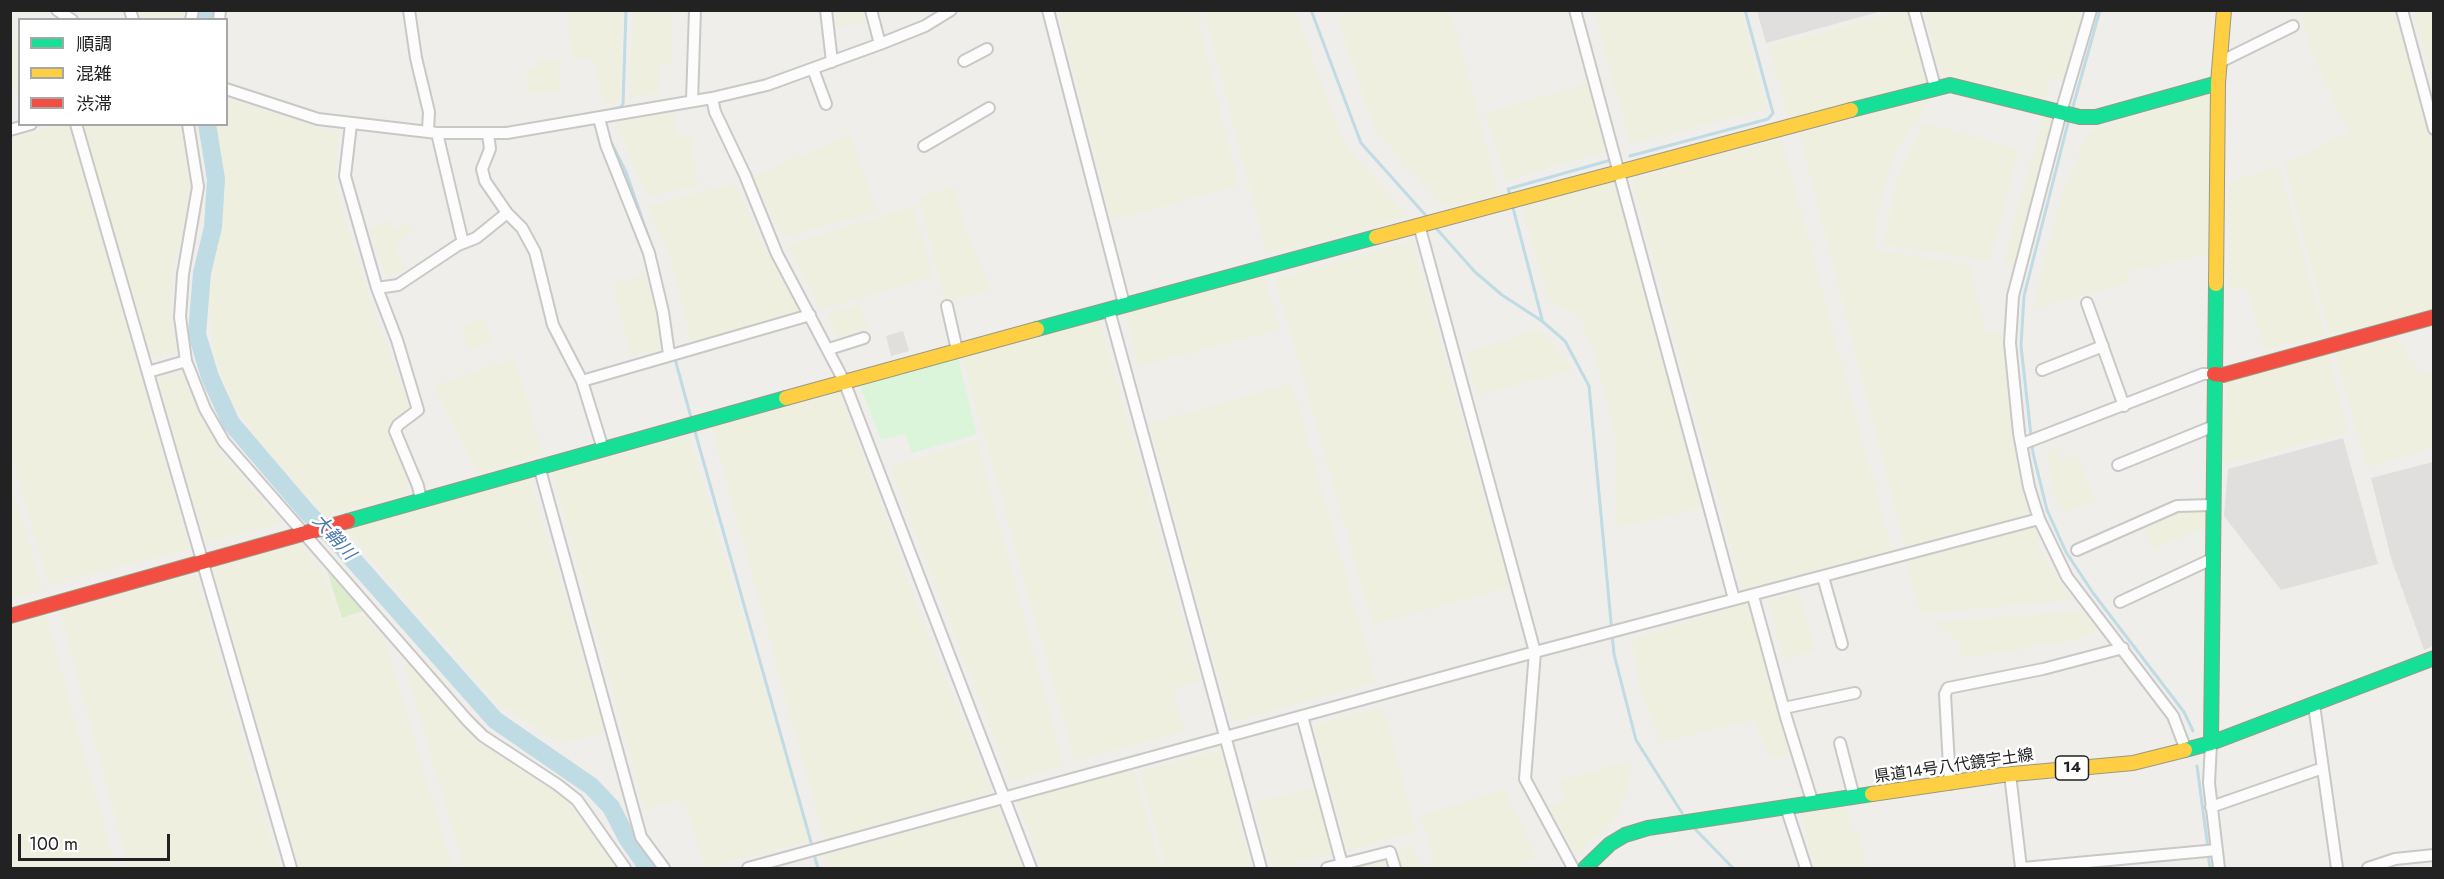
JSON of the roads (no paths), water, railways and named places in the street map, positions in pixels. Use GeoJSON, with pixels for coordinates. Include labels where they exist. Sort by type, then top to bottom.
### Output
{"type":"FeatureCollection","features":[{"type":"Feature","properties":{"kind":"street"},"geometry":{"type":"LineString","coordinates":[[409,10],[416,58],[433,132],[463,243]]}},
{"type":"Feature","properties":{"kind":"street"},"geometry":{"type":"LineString","coordinates":[[692,100],[695,10]]}},
{"type":"Feature","properties":{"kind":"street"},"geometry":{"type":"LineString","coordinates":[[826,10],[832,62]]}},
{"type":"Feature","properties":{"kind":"street"},"geometry":{"type":"LineString","coordinates":[[871,10],[880,44]]}},
{"type":"Feature","properties":{"kind":"street"},"geometry":{"type":"LineString","coordinates":[[228,90],[318,119],[433,132],[488,134],[599,118],[712,98],[767,85],[925,26],[951,10]]}},
{"type":"Feature","properties":{"kind":"street"},"geometry":{"type":"LineString","coordinates":[[1048,10],[1046,13],[1124,304]]}},
{"type":"Feature","properties":{"kind":"street"},"geometry":{"type":"LineString","coordinates":[[1575,10],[1734,599]]}},
{"type":"Feature","properties":{"kind":"street"},"geometry":{"type":"LineString","coordinates":[[1914,10],[1935,87]]}},
{"type":"Feature","properties":{"kind":"street"},"geometry":{"type":"LineString","coordinates":[[2091,10],[2069,114],[2013,296],[2010,343],[2026,443],[2029,487],[2039,519],[2067,577],[2174,716],[2186,750]]}},
{"type":"Feature","properties":{"kind":"street"},"geometry":{"type":"LineString","coordinates":[[2220,868],[2215,850],[2209,783],[2218,83],[2224,10]]}},
{"type":"Feature","properties":{"kind":"street"},"geometry":{"type":"LineString","coordinates":[[2402,10],[2433,129]]}},
{"type":"Feature","properties":{"kind":"street"},"geometry":{"type":"LineString","coordinates":[[2220,62],[2293,26]]}},
{"type":"Feature","properties":{"kind":"street"},"geometry":{"type":"LineString","coordinates":[[964,61],[987,49]]}},
{"type":"Feature","properties":{"kind":"street"},"geometry":{"type":"LineString","coordinates":[[813,69],[826,104]]}},
{"type":"Feature","properties":{"kind":"street"},"geometry":{"type":"LineString","coordinates":[[10,616],[693,422],[1500,202],[1935,87],[1950,85],[2069,114],[2096,117],[2218,83]]}},
{"type":"Feature","properties":{"kind":"street"},"geometry":{"type":"LineString","coordinates":[[712,98],[715,112],[745,175],[777,254],[844,381],[1031,868]]}},
{"type":"Feature","properties":{"kind":"street"},"geometry":{"type":"LineString","coordinates":[[924,146],[989,108]]}},
{"type":"Feature","properties":{"kind":"street"},"geometry":{"type":"LineString","coordinates":[[599,118],[606,145],[649,253],[663,312],[669,354]]}},
{"type":"Feature","properties":{"kind":"street"},"geometry":{"type":"LineString","coordinates":[[351,124],[345,176],[377,288],[397,340],[418,410],[398,425],[395,431],[418,486],[421,500]]}},
{"type":"Feature","properties":{"kind":"street"},"geometry":{"type":"LineString","coordinates":[[77,126],[291,868]]}},
{"type":"Feature","properties":{"kind":"street"},"geometry":{"type":"LineString","coordinates":[[188,126],[198,187],[183,274],[180,317],[186,361],[205,409],[224,441],[309,532],[467,720],[483,736],[558,784],[577,800],[625,868]]}},
{"type":"Feature","properties":{"kind":"street"},"geometry":{"type":"LineString","coordinates":[[488,134],[490,149],[482,169],[490,191],[522,228],[535,252],[553,325],[582,381],[603,449]]}},
{"type":"Feature","properties":{"kind":"street"},"geometry":{"type":"LineString","coordinates":[[377,288],[398,285],[463,243],[477,238],[507,213]]}},
{"type":"Feature","properties":{"kind":"street"},"geometry":{"type":"LineString","coordinates":[[1421,224],[1535,652],[1525,779],[1572,868]]}},
{"type":"Feature","properties":{"kind":"street"},"geometry":{"type":"LineString","coordinates":[[2087,303],[2124,406]]}},
{"type":"Feature","properties":{"kind":"street"},"geometry":{"type":"LineString","coordinates":[[947,306],[957,350]]}},
{"type":"Feature","properties":{"kind":"street"},"geometry":{"type":"LineString","coordinates":[[1109,310],[1261,868]]}},
{"type":"Feature","properties":{"kind":"street"},"geometry":{"type":"LineString","coordinates":[[582,381],[810,315]]}},
{"type":"Feature","properties":{"kind":"street"},"geometry":{"type":"LineString","coordinates":[[2026,443],[2203,374],[2223,375],[2433,317]]}},
{"type":"Feature","properties":{"kind":"street"},"geometry":{"type":"LineString","coordinates":[[829,349],[864,338]]}},
{"type":"Feature","properties":{"kind":"street"},"geometry":{"type":"LineString","coordinates":[[2042,370],[2103,346]]}},
{"type":"Feature","properties":{"kind":"street"},"geometry":{"type":"LineString","coordinates":[[148,372],[186,361]]}},
{"type":"Feature","properties":{"kind":"street"},"geometry":{"type":"LineString","coordinates":[[2118,465],[2214,426]]}},
{"type":"Feature","properties":{"kind":"street"},"geometry":{"type":"LineString","coordinates":[[539,466],[641,837],[664,868]]}},
{"type":"Feature","properties":{"kind":"street"},"geometry":{"type":"LineString","coordinates":[[2077,550],[2177,506],[2212,505]]}},
{"type":"Feature","properties":{"kind":"street"},"geometry":{"type":"LineString","coordinates":[[748,868],[1224,736],[2039,519]]}},
{"type":"Feature","properties":{"kind":"street"},"geometry":{"type":"LineString","coordinates":[[2120,602],[2212,559]]}},
{"type":"Feature","properties":{"kind":"street"},"geometry":{"type":"LineString","coordinates":[[1823,577],[1842,644]]}},
{"type":"Feature","properties":{"kind":"street"},"geometry":{"type":"LineString","coordinates":[[1753,596],[1814,804]]}},
{"type":"Feature","properties":{"kind":"street"},"geometry":{"type":"LineString","coordinates":[[1950,784],[1945,694],[1948,688],[2043,669],[2123,648]]}},
{"type":"Feature","properties":{"kind":"street","name":"県道14号八代鏡宇土線"},"geometry":{"type":"LineString","coordinates":[[1586,868],[1610,844],[1625,835],[1676,822],[1814,804],[2010,774],[2133,763],[2186,750],[2314,705],[2433,658]]}},
{"type":"Feature","properties":{"kind":"street"},"geometry":{"type":"LineString","coordinates":[[1784,708],[1855,693]]}},
{"type":"Feature","properties":{"kind":"street"},"geometry":{"type":"LineString","coordinates":[[2314,705],[2337,868]]}},
{"type":"Feature","properties":{"kind":"street"},"geometry":{"type":"LineString","coordinates":[[1302,716],[1342,867]]}},
{"type":"Feature","properties":{"kind":"street"},"geometry":{"type":"LineString","coordinates":[[1840,743],[1854,797]]}},
{"type":"Feature","properties":{"kind":"street"},"geometry":{"type":"LineString","coordinates":[[2211,807],[2323,768]]}},
{"type":"Feature","properties":{"kind":"street"},"geometry":{"type":"LineString","coordinates":[[2010,774],[2022,868],[2215,850]]}},
{"type":"Feature","properties":{"kind":"street"},"geometry":{"type":"LineString","coordinates":[[1786,807],[1806,868]]}},
{"type":"Feature","properties":{"kind":"street"},"geometry":{"type":"LineString","coordinates":[[1327,868],[1342,867],[1390,852],[1395,868]]}},
{"type":"Feature","properties":{"kind":"street"},"geometry":{"type":"LineString","coordinates":[[2368,868],[2395,859],[2433,855]]}},
{"type":"Feature","properties":{"kind":"waterway","name":"大鞘川"},"geometry":{"type":"LineString","coordinates":[[204,18],[205,10]]}},
{"type":"Feature","properties":{"kind":"waterway"},"geometry":{"type":"LineString","coordinates":[[602,114],[601,112],[621,107],[623,104],[626,10]]}},
{"type":"Feature","properties":{"kind":"waterway"},"geometry":{"type":"LineString","coordinates":[[1311,10],[1361,143],[1429,219]]}},
{"type":"Feature","properties":{"kind":"waterway"},"geometry":{"type":"LineString","coordinates":[[1630,156],[1768,119],[1773,113],[1745,10]]}},
{"type":"Feature","properties":{"kind":"waterway"},"geometry":{"type":"LineString","coordinates":[[2072,110],[2100,10]]}},
{"type":"Feature","properties":{"kind":"waterway"},"geometry":{"type":"LineString","coordinates":[[2069,119],[2024,296],[2021,346],[2033,453],[2047,510],[2066,552],[2093,593],[2184,712],[2193,731]]}},
{"type":"Feature","properties":{"kind":"waterway","name":"大鞘川"},"geometry":{"type":"LineString","coordinates":[[207,126],[216,179],[213,227],[202,273],[197,334],[210,377],[231,423],[307,512],[341,546],[495,720],[591,786],[611,807],[627,838],[648,868]]}},
{"type":"Feature","properties":{"kind":"waterway"},"geometry":{"type":"LineString","coordinates":[[610,140],[626,172],[654,253]]}},
{"type":"Feature","properties":{"kind":"waterway"},"geometry":{"type":"LineString","coordinates":[[1511,197],[1508,189],[1611,160]]}},
{"type":"Feature","properties":{"kind":"waterway"},"geometry":{"type":"LineString","coordinates":[[1512,204],[1542,319]]}},
{"type":"Feature","properties":{"kind":"waterway"},"geometry":{"type":"LineString","coordinates":[[1435,227],[1475,272],[1502,295],[1542,321],[1565,341],[1589,386],[1614,654],[1636,740],[1682,813]]}},
{"type":"Feature","properties":{"kind":"waterway"},"geometry":{"type":"LineString","coordinates":[[675,359],[692,421]]}},
{"type":"Feature","properties":{"kind":"waterway"},"geometry":{"type":"LineString","coordinates":[[694,428],[811,842]]}},
{"type":"Feature","properties":{"kind":"waterway"},"geometry":{"type":"LineString","coordinates":[[2197,766],[2208,848]]}},
{"type":"Feature","properties":{"kind":"waterway"},"geometry":{"type":"LineString","coordinates":[[1695,829],[1733,868]]}},
{"type":"Feature","properties":{"kind":"waterway"},"geometry":{"type":"LineString","coordinates":[[2208,854],[2210,868]]}},
{"type":"Feature","properties":{"kind":"waterway"},"geometry":{"type":"LineString","coordinates":[[815,858],[818,868]]}}]}
